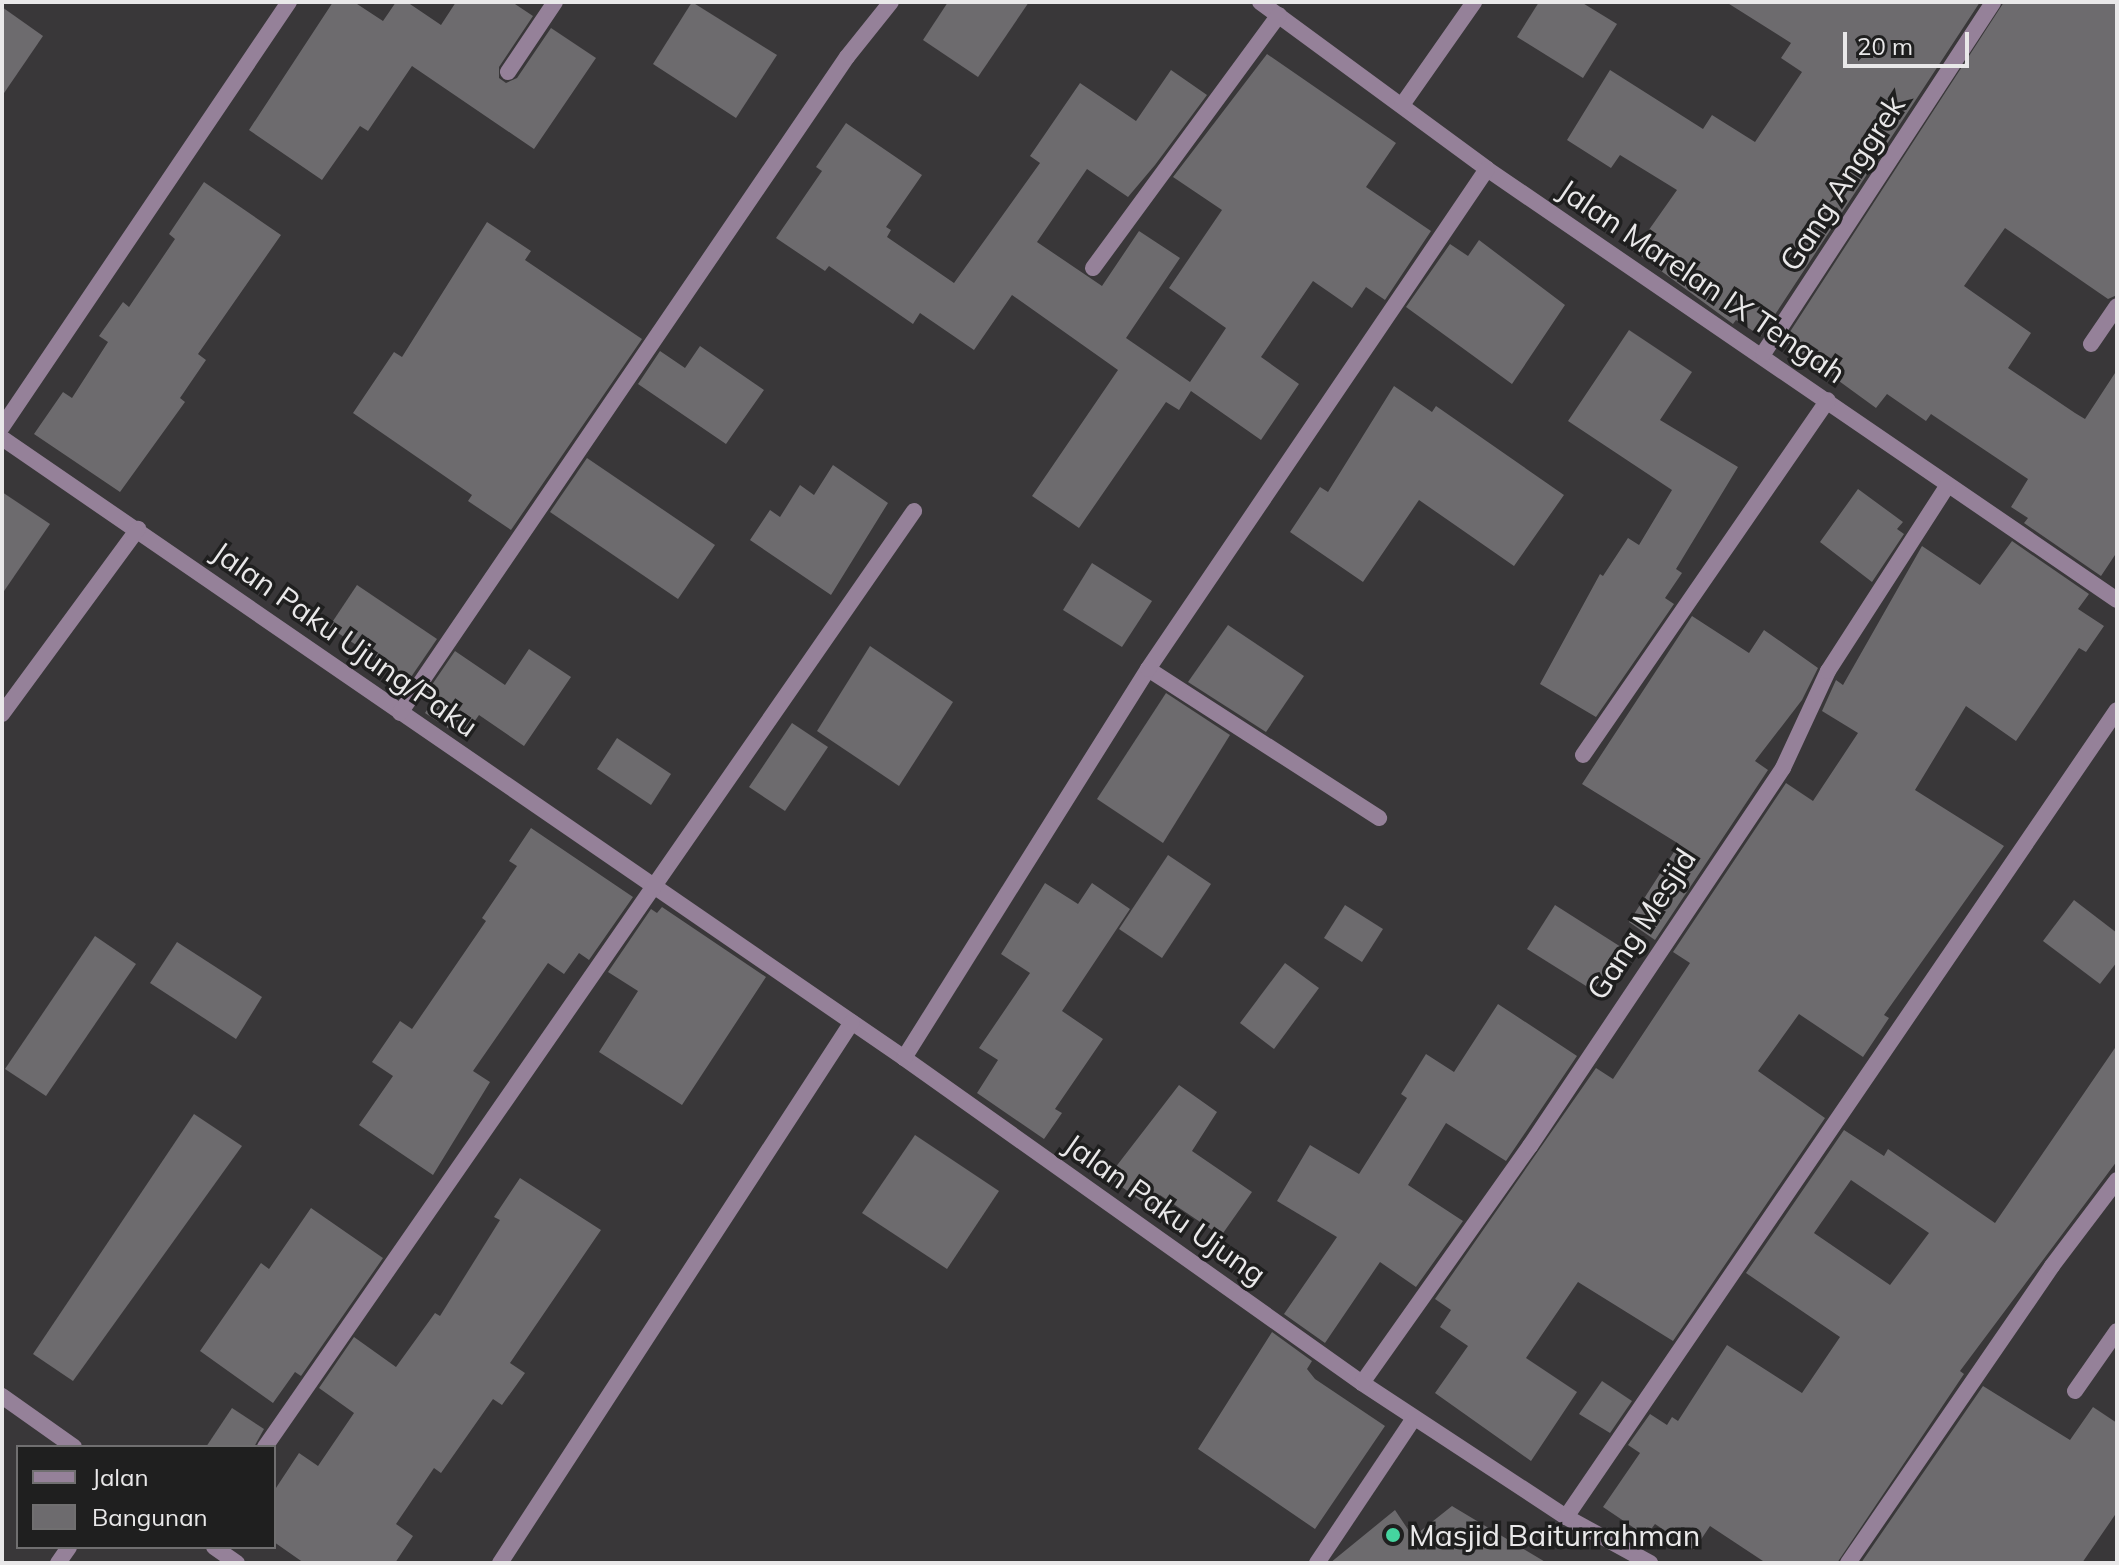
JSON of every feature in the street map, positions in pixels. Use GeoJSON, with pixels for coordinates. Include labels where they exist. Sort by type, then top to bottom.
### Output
{"type":"FeatureCollection","features":[{"type":"Feature","properties":{"kind":"street"},"geometry":{"type":"LineString","coordinates":[[2,427],[289,2]]}},
{"type":"Feature","properties":{"kind":"street"},"geometry":{"type":"LineString","coordinates":[[508,72],[555,2]]}},
{"type":"Feature","properties":{"kind":"street"},"geometry":{"type":"LineString","coordinates":[[400,713],[847,57],[891,2]]}},
{"type":"Feature","properties":{"kind":"street","name":"Jalan Marelan IX Tengah"},"geometry":{"type":"LineString","coordinates":[[1260,2],[1487,169],[1763,354],[2117,600]]}},
{"type":"Feature","properties":{"kind":"street"},"geometry":{"type":"LineString","coordinates":[[1402,105],[1474,2]]}},
{"type":"Feature","properties":{"kind":"street","name":"Gang Anggrek"},"geometry":{"type":"LineString","coordinates":[[1763,354],[1993,2]]}},
{"type":"Feature","properties":{"kind":"street"},"geometry":{"type":"LineString","coordinates":[[1093,268],[1279,15]]}},
{"type":"Feature","properties":{"kind":"street"},"geometry":{"type":"LineString","coordinates":[[904,1058],[1148,669],[1487,169]]}},
{"type":"Feature","properties":{"kind":"street"},"geometry":{"type":"LineString","coordinates":[[2091,344],[2117,306]]}},
{"type":"Feature","properties":{"kind":"street"},"geometry":{"type":"LineString","coordinates":[[1583,755],[1828,400]]}},
{"type":"Feature","properties":{"kind":"street","name":"Jalan Paku Ujung/Paku"},"geometry":{"type":"LineString","coordinates":[[2,438],[655,888]]}},
{"type":"Feature","properties":{"kind":"street","name":"Gang Mesjid"},"geometry":{"type":"LineString","coordinates":[[1362,1383],[1530,1146],[1783,768],[1828,671],[1948,485]]}},
{"type":"Feature","properties":{"kind":"street"},"geometry":{"type":"LineString","coordinates":[[266,1445],[914,511]]}},
{"type":"Feature","properties":{"kind":"street"},"geometry":{"type":"LineString","coordinates":[[2,714],[138,529]]}},
{"type":"Feature","properties":{"kind":"street"},"geometry":{"type":"LineString","coordinates":[[1148,669],[1379,818]]}},
{"type":"Feature","properties":{"kind":"street"},"geometry":{"type":"LineString","coordinates":[[1566,1517],[2117,710]]}},
{"type":"Feature","properties":{"kind":"street","name":"Jalan Paku Ujung"},"geometry":{"type":"LineString","coordinates":[[655,888],[904,1058],[1362,1383],[1566,1517],[1650,1563]]}},
{"type":"Feature","properties":{"kind":"street"},"geometry":{"type":"LineString","coordinates":[[500,1563],[852,1022]]}},
{"type":"Feature","properties":{"kind":"street"},"geometry":{"type":"LineString","coordinates":[[1848,1563],[2052,1266],[2117,1180]]}},
{"type":"Feature","properties":{"kind":"street"},"geometry":{"type":"LineString","coordinates":[[2075,1391],[2117,1331]]}},
{"type":"Feature","properties":{"kind":"street"},"geometry":{"type":"LineString","coordinates":[[2,1396],[71,1445]]}},
{"type":"Feature","properties":{"kind":"street"},"geometry":{"type":"LineString","coordinates":[[1317,1563],[1414,1418]]}},
{"type":"Feature","properties":{"kind":"street"},"geometry":{"type":"LineString","coordinates":[[217,1549],[237,1563]]}},
{"type":"Feature","properties":{"kind":"building"},"geometry":{"type":"Polygon","coordinates":[[[333,2],[354,2],[383,21],[396,2],[407,2],[441,25],[456,2],[512,2],[533,16],[499,67],[499,78],[506,83],[517,78],[551,28],[596,58],[534,149],[412,66],[368,131],[360,126],[322,180],[249,130],[333,2]]]}},
{"type":"Feature","properties":{"kind":"building"},"geometry":{"type":"Polygon","coordinates":[[[692,2],[777,55],[736,118],[653,64],[692,2]]]}},
{"type":"Feature","properties":{"kind":"building"},"geometry":{"type":"Polygon","coordinates":[[[948,2],[1029,2],[978,77],[923,40],[948,2]]]}},
{"type":"Feature","properties":{"kind":"building"},"geometry":{"type":"Polygon","coordinates":[[[1539,2],[1581,2],[1617,24],[1583,78],[1517,37],[1539,2]]]}},
{"type":"Feature","properties":{"kind":"building"},"geometry":{"type":"Polygon","coordinates":[[[1726,2],[1980,2],[1761,336],[1736,320],[1733,324],[1634,251],[1677,190],[1620,155],[1611,168],[1567,140],[1610,70],[1703,129],[1712,115],[1755,142],[1802,72],[1781,58],[1791,43],[1726,2]]]}},
{"type":"Feature","properties":{"kind":"building"},"geometry":{"type":"Polygon","coordinates":[[[2004,2],[2117,2],[2117,295],[2108,299],[2005,228],[1964,286],[2031,333],[2008,368],[2085,419],[2117,370],[2117,552],[2101,576],[2024,523],[2028,518],[2011,507],[2028,479],[1931,414],[1926,421],[1887,394],[1876,408],[1784,341],[2004,2]]]}},
{"type":"Feature","properties":{"kind":"building"},"geometry":{"type":"Polygon","coordinates":[[[2,7],[43,36],[2,96],[2,7]]]}},
{"type":"Feature","properties":{"kind":"building"},"geometry":{"type":"Polygon","coordinates":[[[1267,54],[1396,143],[1366,187],[1431,231],[1385,300],[1366,287],[1352,308],[1313,281],[1261,357],[1299,384],[1261,440],[1191,391],[1179,410],[1166,402],[1079,528],[1032,496],[1118,370],[1012,295],[974,350],[920,313],[913,324],[829,266],[825,271],[776,238],[822,171],[816,167],[846,123],[922,175],[886,227],[891,230],[887,237],[954,283],[1040,163],[1030,156],[1080,83],[1136,121],[1171,70],[1207,95],[1155,165],[1128,197],[1087,169],[1037,242],[1102,286],[1139,231],[1180,258],[1126,338],[1190,382],[1226,328],[1169,288],[1222,210],[1173,177],[1267,54]]]}},
{"type":"Feature","properties":{"kind":"building"},"geometry":{"type":"Polygon","coordinates":[[[204,182],[281,235],[198,354],[206,360],[180,398],[185,402],[120,492],[34,434],[63,392],[72,398],[108,342],[99,336],[123,302],[129,307],[175,239],[169,234],[204,182]]]}},
{"type":"Feature","properties":{"kind":"building"},"geometry":{"type":"Polygon","coordinates":[[[487,222],[531,251],[525,260],[642,339],[511,530],[468,501],[472,495],[353,413],[394,352],[402,357],[487,222]]]}},
{"type":"Feature","properties":{"kind":"building"},"geometry":{"type":"Polygon","coordinates":[[[1479,240],[1565,305],[1512,384],[1406,307],[1450,244],[1468,256],[1479,240]]]}},
{"type":"Feature","properties":{"kind":"building"},"geometry":{"type":"Polygon","coordinates":[[[1629,330],[1692,372],[1660,420],[1738,467],[1676,569],[1682,573],[1665,598],[1674,604],[1596,717],[1540,684],[1600,574],[1603,576],[1628,538],[1639,545],[1672,490],[1568,421],[1629,330]]]}},
{"type":"Feature","properties":{"kind":"building"},"geometry":{"type":"Polygon","coordinates":[[[700,346],[764,390],[726,444],[638,384],[660,351],[685,368],[700,346]]]}},
{"type":"Feature","properties":{"kind":"building"},"geometry":{"type":"Polygon","coordinates":[[[1394,386],[1432,412],[1436,406],[1564,495],[1514,566],[1419,500],[1363,582],[1290,532],[1320,487],[1328,492],[1394,386]]]}},
{"type":"Feature","properties":{"kind":"building"},"geometry":{"type":"Polygon","coordinates":[[[587,458],[715,545],[678,599],[550,512],[587,458]]]}},
{"type":"Feature","properties":{"kind":"building"},"geometry":{"type":"Polygon","coordinates":[[[833,465],[888,503],[831,595],[750,540],[770,510],[780,517],[800,485],[814,495],[833,465]]]}},
{"type":"Feature","properties":{"kind":"building"},"geometry":{"type":"Polygon","coordinates":[[[1858,489],[1903,522],[1897,529],[1904,534],[1872,582],[1820,542],[1858,489]]]}},
{"type":"Feature","properties":{"kind":"building"},"geometry":{"type":"Polygon","coordinates":[[[2,492],[50,524],[2,594],[2,492]]]}},
{"type":"Feature","properties":{"kind":"building"},"geometry":{"type":"Polygon","coordinates":[[[2012,541],[2089,594],[2078,609],[2104,626],[2086,652],[2079,648],[2016,741],[1966,706],[1915,790],[2004,846],[1884,1015],[1889,1018],[1863,1057],[1799,1014],[1758,1071],[1825,1118],[1673,1341],[1578,1282],[1526,1358],[1577,1392],[1531,1461],[1435,1393],[1468,1346],[1440,1327],[1451,1310],[1435,1299],[1596,1068],[1613,1079],[1690,963],[1673,952],[1786,783],[1813,801],[1858,733],[1822,711],[1836,680],[1843,685],[1922,546],[1980,585],[2012,541]]]}},
{"type":"Feature","properties":{"kind":"building"},"geometry":{"type":"Polygon","coordinates":[[[1092,563],[1152,601],[1122,647],[1063,610],[1092,563]]]}},
{"type":"Feature","properties":{"kind":"building"},"geometry":{"type":"Polygon","coordinates":[[[357,585],[437,639],[409,680],[329,627],[357,585]]]}},
{"type":"Feature","properties":{"kind":"building"},"geometry":{"type":"Polygon","coordinates":[[[1692,616],[1749,653],[1764,630],[1818,668],[1802,700],[1755,761],[1768,770],[1655,940],[1629,922],[1679,844],[1582,784],[1692,616]]]}},
{"type":"Feature","properties":{"kind":"building"},"geometry":{"type":"Polygon","coordinates":[[[1228,625],[1304,676],[1266,732],[1188,682],[1228,625]]]}},
{"type":"Feature","properties":{"kind":"building"},"geometry":{"type":"Polygon","coordinates":[[[870,646],[953,702],[899,786],[817,731],[870,646]]]}},
{"type":"Feature","properties":{"kind":"building"},"geometry":{"type":"Polygon","coordinates":[[[529,649],[571,677],[524,746],[479,715],[463,738],[425,713],[435,698],[427,692],[455,651],[505,685],[529,649]]]}},
{"type":"Feature","properties":{"kind":"building"},"geometry":{"type":"Polygon","coordinates":[[[1166,693],[1230,735],[1163,843],[1097,799],[1166,693]]]}},
{"type":"Feature","properties":{"kind":"building"},"geometry":{"type":"Polygon","coordinates":[[[792,723],[828,747],[785,811],[749,787],[792,723]]]}},
{"type":"Feature","properties":{"kind":"building"},"geometry":{"type":"Polygon","coordinates":[[[617,738],[671,774],[651,805],[597,769],[617,738]]]}},
{"type":"Feature","properties":{"kind":"building"},"geometry":{"type":"Polygon","coordinates":[[[531,828],[633,897],[589,960],[579,953],[564,974],[548,963],[473,1071],[490,1082],[433,1175],[359,1125],[393,1076],[372,1062],[400,1021],[412,1029],[486,921],[482,918],[517,866],[509,861],[531,828]]]}},
{"type":"Feature","properties":{"kind":"building"},"geometry":{"type":"Polygon","coordinates":[[[1168,855],[1211,884],[1162,958],[1119,929],[1168,855]]]}},
{"type":"Feature","properties":{"kind":"building"},"geometry":{"type":"Polygon","coordinates":[[[1045,883],[1078,904],[1092,883],[1130,909],[1062,1011],[1103,1039],[1055,1109],[1062,1113],[1044,1139],[977,1093],[998,1060],[979,1048],[1030,973],[1001,954],[1045,883]]]}},
{"type":"Feature","properties":{"kind":"building"},"geometry":{"type":"Polygon","coordinates":[[[2074,900],[2117,933],[2117,962],[2100,984],[2043,941],[2074,900]]]}},
{"type":"Feature","properties":{"kind":"building"},"geometry":{"type":"Polygon","coordinates":[[[1345,905],[1383,929],[1362,962],[1324,938],[1345,905]]]}},
{"type":"Feature","properties":{"kind":"building"},"geometry":{"type":"Polygon","coordinates":[[[1555,905],[1621,947],[1594,991],[1527,949],[1555,905]]]}},
{"type":"Feature","properties":{"kind":"building"},"geometry":{"type":"Polygon","coordinates":[[[662,907],[766,977],[682,1105],[599,1052],[638,991],[608,972],[651,909],[657,913],[662,907]]]}},
{"type":"Feature","properties":{"kind":"building"},"geometry":{"type":"Polygon","coordinates":[[[95,936],[136,964],[46,1096],[5,1069],[95,936]]]}},
{"type":"Feature","properties":{"kind":"building"},"geometry":{"type":"Polygon","coordinates":[[[177,942],[262,997],[236,1039],[150,983],[177,942]]]}},
{"type":"Feature","properties":{"kind":"building"},"geometry":{"type":"Polygon","coordinates":[[[1285,963],[1319,988],[1274,1049],[1240,1023],[1285,963]]]}},
{"type":"Feature","properties":{"kind":"building"},"geometry":{"type":"Polygon","coordinates":[[[1498,1004],[1577,1056],[1506,1161],[1446,1123],[1408,1185],[1463,1221],[1416,1287],[1380,1262],[1325,1343],[1284,1314],[1337,1237],[1277,1201],[1310,1145],[1359,1174],[1407,1098],[1401,1094],[1426,1054],[1454,1072],[1498,1004]]]}},
{"type":"Feature","properties":{"kind":"building"},"geometry":{"type":"Polygon","coordinates":[[[2117,1045],[2117,1161],[1960,1371],[1964,1374],[1837,1563],[1766,1563],[1710,1526],[1694,1550],[1655,1524],[1646,1536],[1603,1507],[1640,1453],[1628,1445],[1650,1414],[1667,1425],[1672,1417],[1678,1421],[1727,1345],[1802,1393],[1840,1337],[1746,1273],[1844,1130],[1884,1156],[1888,1149],[1995,1223],[2117,1045]],[[1851,1180],[1814,1233],[1890,1285],[1929,1233],[1851,1180]]]}},
{"type":"Feature","properties":{"kind":"building"},"geometry":{"type":"Polygon","coordinates":[[[1179,1085],[1217,1112],[1192,1151],[1252,1192],[1221,1236],[1160,1195],[1151,1208],[1108,1177],[1179,1085]]]}},
{"type":"Feature","properties":{"kind":"building"},"geometry":{"type":"Polygon","coordinates":[[[194,1114],[242,1146],[73,1381],[33,1354],[194,1114]]]}},
{"type":"Feature","properties":{"kind":"building"},"geometry":{"type":"Polygon","coordinates":[[[915,1135],[999,1191],[947,1269],[862,1213],[915,1135]]]}},
{"type":"Feature","properties":{"kind":"building"},"geometry":{"type":"Polygon","coordinates":[[[520,1178],[601,1230],[510,1363],[525,1373],[502,1405],[493,1399],[441,1473],[434,1468],[396,1524],[413,1536],[395,1563],[304,1563],[276,1543],[276,1488],[299,1453],[318,1466],[354,1413],[319,1388],[354,1337],[396,1367],[435,1313],[440,1316],[500,1220],[494,1217],[520,1178]]]}},
{"type":"Feature","properties":{"kind":"building"},"geometry":{"type":"Polygon","coordinates":[[[311,1208],[383,1258],[301,1376],[295,1372],[273,1403],[200,1351],[261,1263],[269,1269],[311,1208]]]}},
{"type":"Feature","properties":{"kind":"building"},"geometry":{"type":"Polygon","coordinates":[[[1272,1332],[1312,1361],[1307,1369],[1315,1379],[1385,1426],[1315,1529],[1198,1449],[1272,1332]]]}},
{"type":"Feature","properties":{"kind":"building"},"geometry":{"type":"Polygon","coordinates":[[[1602,1381],[1632,1401],[1610,1433],[1579,1414],[1602,1381]]]}},
{"type":"Feature","properties":{"kind":"building"},"geometry":{"type":"Polygon","coordinates":[[[1983,1386],[2070,1440],[2093,1407],[2117,1423],[2117,1512],[2082,1563],[1861,1563],[1983,1386]]]}},
{"type":"Feature","properties":{"kind":"building"},"geometry":{"type":"Polygon","coordinates":[[[232,1408],[264,1429],[255,1445],[207,1445],[232,1408]]]}},
{"type":"Feature","properties":{"kind":"building"},"geometry":{"type":"Polygon","coordinates":[[[1452,1506],[1547,1563],[1330,1563],[1395,1510],[1413,1537],[1452,1506]]]}},
{"type":"Feature","properties":{"kind":"place","name":"Masjid Baiturrahman"},"geometry":{"type":"Point","coordinates":[1393,1535]}}]}
